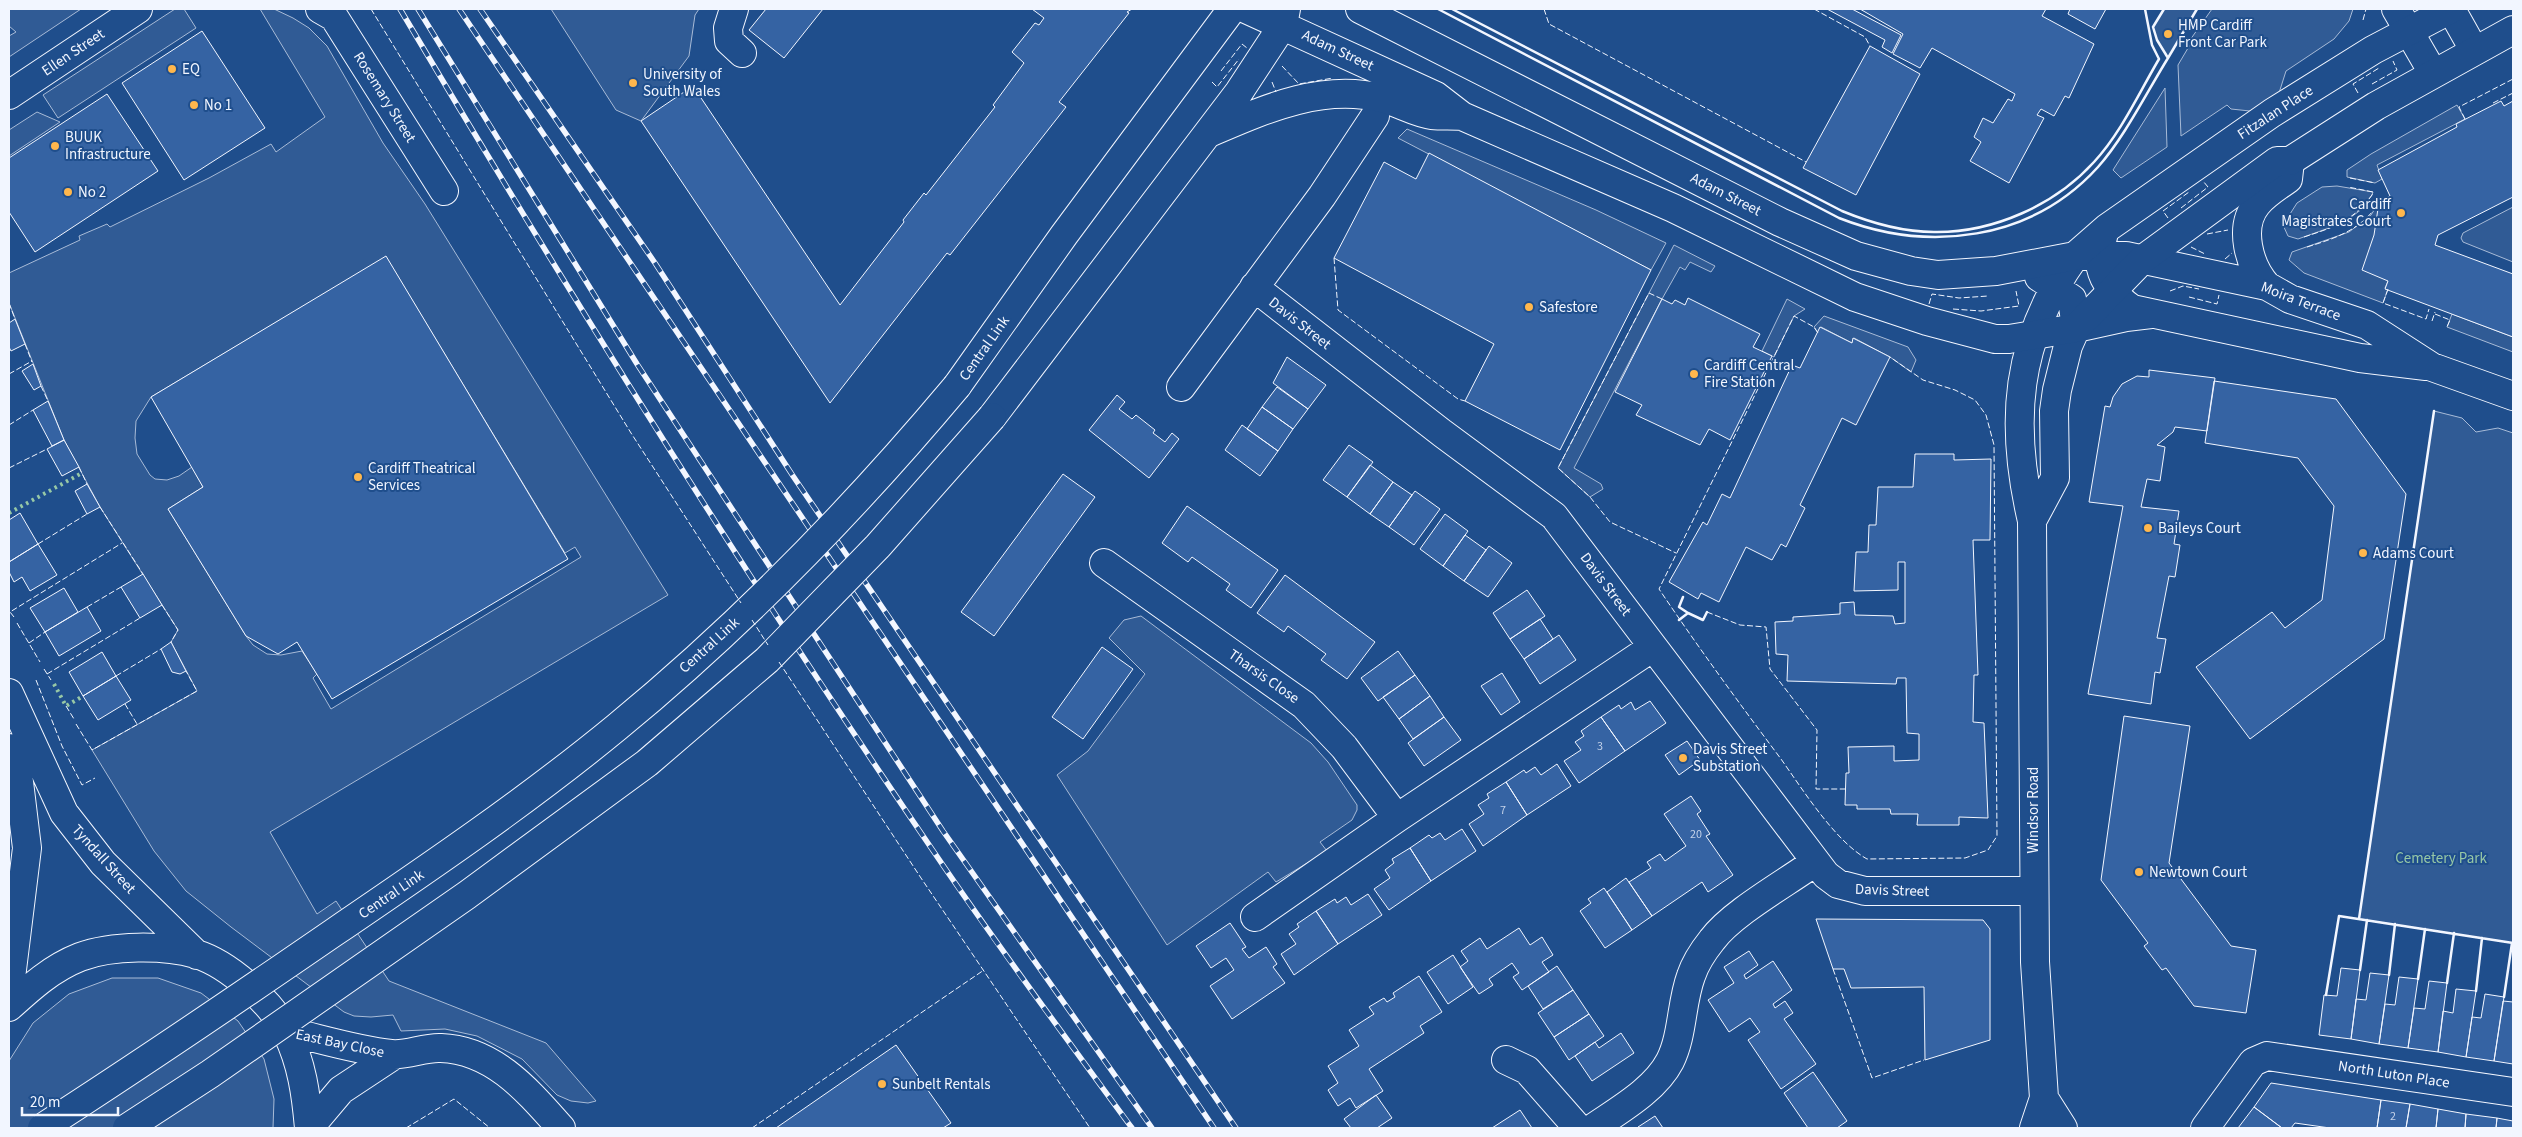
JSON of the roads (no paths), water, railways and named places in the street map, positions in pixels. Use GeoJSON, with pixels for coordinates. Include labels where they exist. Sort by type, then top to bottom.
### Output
{"type":"FeatureCollection","features":[{"type":"Feature","properties":{"kind":"street","name":"Ellen Street"},"geometry":{"type":"LineString","coordinates":[[9,95],[138,9]]}},
{"type":"Feature","properties":{"kind":"street","name":"Rosemary Street"},"geometry":{"type":"LineString","coordinates":[[320,9],[334,17],[444,191]]}},
{"type":"Feature","properties":{"kind":"street"},"geometry":{"type":"LineString","coordinates":[[734,9],[728,28],[729,41],[742,53]]}},
{"type":"Feature","properties":{"kind":"street","name":"Central Link"},"geometry":{"type":"LineString","coordinates":[[42,1128],[212,1016],[440,860],[617,727],[737,620],[846,513],[957,386],[1064,235],[1232,9]]}},
{"type":"Feature","properties":{"kind":"street","name":"Adam Street"},"geometry":{"type":"LineString","coordinates":[[1246,9],[1285,17],[1436,96],[1462,116],[1673,208],[1855,296],[1927,321],[1975,334],[2009,339],[2032,336]]}},
{"type":"Feature","properties":{"kind":"street","name":"Adam Street"},"geometry":{"type":"LineString","coordinates":[[1360,9],[1780,222],[1856,256],[1911,271],[1938,275],[1996,270],[2087,255]]}},
{"type":"Feature","properties":{"kind":"street"},"geometry":{"type":"LineString","coordinates":[[2451,9],[2474,50]]}},
{"type":"Feature","properties":{"kind":"street","name":"Fitzalan Place"},"geometry":{"type":"LineString","coordinates":[[2087,255],[2107,228],[2402,20],[2451,9]]}},
{"type":"Feature","properties":{"kind":"street"},"geometry":{"type":"LineString","coordinates":[[127,1128],[210,1074],[467,895],[647,763],[768,660],[878,546],[992,416],[1244,85],[1285,17]]}},
{"type":"Feature","properties":{"kind":"street"},"geometry":{"type":"LineString","coordinates":[[2402,20],[2433,73]]}},
{"type":"Feature","properties":{"kind":"street"},"geometry":{"type":"LineString","coordinates":[[2032,336],[2076,328],[2143,259],[2186,226],[2277,162],[2290,161],[2376,106],[2513,30]]}},
{"type":"Feature","properties":{"kind":"street"},"geometry":{"type":"LineString","coordinates":[[1208,134],[1276,106],[1308,97],[1340,93],[1381,98],[1430,115],[1462,116]]}},
{"type":"Feature","properties":{"kind":"street","name":"Davis Street"},"geometry":{"type":"LineString","coordinates":[[1374,116],[1322,196],[1254,287],[1442,433],[1554,516],[1826,875],[1838,884],[1858,890],[2034,891]]}},
{"type":"Feature","properties":{"kind":"street"},"geometry":{"type":"LineString","coordinates":[[2267,286],[2255,270],[2250,257],[2248,226],[2256,205],[2288,179],[2290,161]]}},
{"type":"Feature","properties":{"kind":"street"},"geometry":{"type":"LineString","coordinates":[[2087,255],[2103,276],[2110,291]]}},
{"type":"Feature","properties":{"kind":"street","name":"Moira Terrace"},"geometry":{"type":"LineString","coordinates":[[2087,255],[2143,259],[2267,286],[2290,300],[2367,325],[2432,367]]}},
{"type":"Feature","properties":{"kind":"street","name":"Windsor Road"},"geometry":{"type":"LineString","coordinates":[[2034,1128],[2044,1098],[2035,962],[2032,521],[2022,479],[2022,381],[2032,336],[2054,285],[2087,255]]}},
{"type":"Feature","properties":{"kind":"street"},"geometry":{"type":"LineString","coordinates":[[1996,270],[2022,270],[2054,285],[2072,300],[2076,328]]}},
{"type":"Feature","properties":{"kind":"street"},"geometry":{"type":"LineString","coordinates":[[1181,387],[1254,287]]}},
{"type":"Feature","properties":{"kind":"street","name":"Moira Terrace"},"geometry":{"type":"LineString","coordinates":[[2110,291],[2132,308],[2150,314],[2360,358],[2432,367],[2513,396]]}},
{"type":"Feature","properties":{"kind":"street","name":"Moira Terrace"},"geometry":{"type":"LineString","coordinates":[[2076,328],[2126,317],[2150,314]]}},
{"type":"Feature","properties":{"kind":"street","name":"Windsor Road"},"geometry":{"type":"LineString","coordinates":[[2032,521],[2055,478],[2054,411],[2068,346],[2076,328]]}},
{"type":"Feature","properties":{"kind":"street","name":"Tharsis Close"},"geometry":{"type":"LineString","coordinates":[[1104,563],[1304,705],[1344,746],[1397,818]]}},
{"type":"Feature","properties":{"kind":"street"},"geometry":{"type":"LineString","coordinates":[[1254,917],[1397,818],[1653,647]]}},
{"type":"Feature","properties":{"kind":"street","name":"Tyndall Street"},"geometry":{"type":"LineString","coordinates":[[9,693],[52,792],[68,820],[104,863],[197,954]]}},
{"type":"Feature","properties":{"kind":"street"},"geometry":{"type":"LineString","coordinates":[[9,748],[19,782],[27,848],[9,994]]}},
{"type":"Feature","properties":{"kind":"street"},"geometry":{"type":"LineString","coordinates":[[1593,1128],[1641,1093],[1669,1063],[1679,1032],[1691,976],[1712,939],[1728,924],[1815,862]]}},
{"type":"Feature","properties":{"kind":"street"},"geometry":{"type":"LineString","coordinates":[[9,1007],[46,974],[82,957],[136,946],[197,954],[231,973],[261,998],[286,1031],[304,1078],[309,1128]]}},
{"type":"Feature","properties":{"kind":"street","name":"East Bay Close"},"geometry":{"type":"LineString","coordinates":[[286,1031],[344,1046],[394,1055],[438,1048],[461,1050],[482,1058],[502,1069],[524,1087],[561,1128]]}},
{"type":"Feature","properties":{"kind":"street","name":"East Bay Close"},"geometry":{"type":"LineString","coordinates":[[309,1128],[341,1090],[394,1055]]}},
{"type":"Feature","properties":{"kind":"street","name":"North Luton Place"},"geometry":{"type":"LineString","coordinates":[[2205,1128],[2253,1062],[2275,1055],[2513,1092]]}},
{"type":"Feature","properties":{"kind":"street"},"geometry":{"type":"LineString","coordinates":[[1506,1060],[1527,1070],[1578,1128]]}},
{"type":"Feature","properties":{"kind":"street","name":"Windsor Road"},"geometry":{"type":"LineString","coordinates":[[2044,1098],[2063,1128]]}},
{"type":"Feature","properties":{"kind":"railway"},"geometry":{"type":"LineString","coordinates":[[400,9],[529,224],[661,437],[797,647],[960,890],[1132,1128]]}},
{"type":"Feature","properties":{"kind":"railway"},"geometry":{"type":"LineString","coordinates":[[418,9],[637,364],[943,831],[1152,1128]]}},
{"type":"Feature","properties":{"kind":"railway"},"geometry":{"type":"LineString","coordinates":[[459,9],[1214,1128]]}},
{"type":"Feature","properties":{"kind":"railway"},"geometry":{"type":"LineString","coordinates":[[480,9],[655,263],[793,476],[1236,1128]]}},
{"type":"Feature","properties":{"kind":"place","name":"HMP Cardiff Front Car Park"},"geometry":{"type":"Point","coordinates":[2168,34]}},
{"type":"Feature","properties":{"kind":"place","name":"EQ"},"geometry":{"type":"Point","coordinates":[172,69]}},
{"type":"Feature","properties":{"kind":"place","name":"University of South Wales"},"geometry":{"type":"Point","coordinates":[633,83]}},
{"type":"Feature","properties":{"kind":"place","name":"No 1"},"geometry":{"type":"Point","coordinates":[194,105]}},
{"type":"Feature","properties":{"kind":"place","name":"BUUK Infrastructure"},"geometry":{"type":"Point","coordinates":[55,146]}},
{"type":"Feature","properties":{"kind":"place","name":"No 2"},"geometry":{"type":"Point","coordinates":[68,192]}},
{"type":"Feature","properties":{"kind":"place","name":"Cardiff Magistrates Court"},"geometry":{"type":"Point","coordinates":[2401,213]}},
{"type":"Feature","properties":{"kind":"place","name":"Safestore"},"geometry":{"type":"Point","coordinates":[1529,307]}},
{"type":"Feature","properties":{"kind":"place","name":"Cardiff Central Fire Station"},"geometry":{"type":"Point","coordinates":[1694,374]}},
{"type":"Feature","properties":{"kind":"place","name":"Cardiff Theatrical Services"},"geometry":{"type":"Point","coordinates":[358,477]}},
{"type":"Feature","properties":{"kind":"place","name":"Baileys Court"},"geometry":{"type":"Point","coordinates":[2148,528]}},
{"type":"Feature","properties":{"kind":"place","name":"Adams Court"},"geometry":{"type":"Point","coordinates":[2363,553]}},
{"type":"Feature","properties":{"kind":"place","name":"Davis Street Substation"},"geometry":{"type":"Point","coordinates":[1683,758]}},
{"type":"Feature","properties":{"kind":"place","name":"Newtown Court"},"geometry":{"type":"Point","coordinates":[2139,872]}},
{"type":"Feature","properties":{"kind":"place","name":"Sunbelt Rentals"},"geometry":{"type":"Point","coordinates":[882,1084]}},
{"type":"Feature","properties":{"kind":"park label","name":"Cemetery Park"},"geometry":{"type":"Point","coordinates":[2441,858]}}]}
